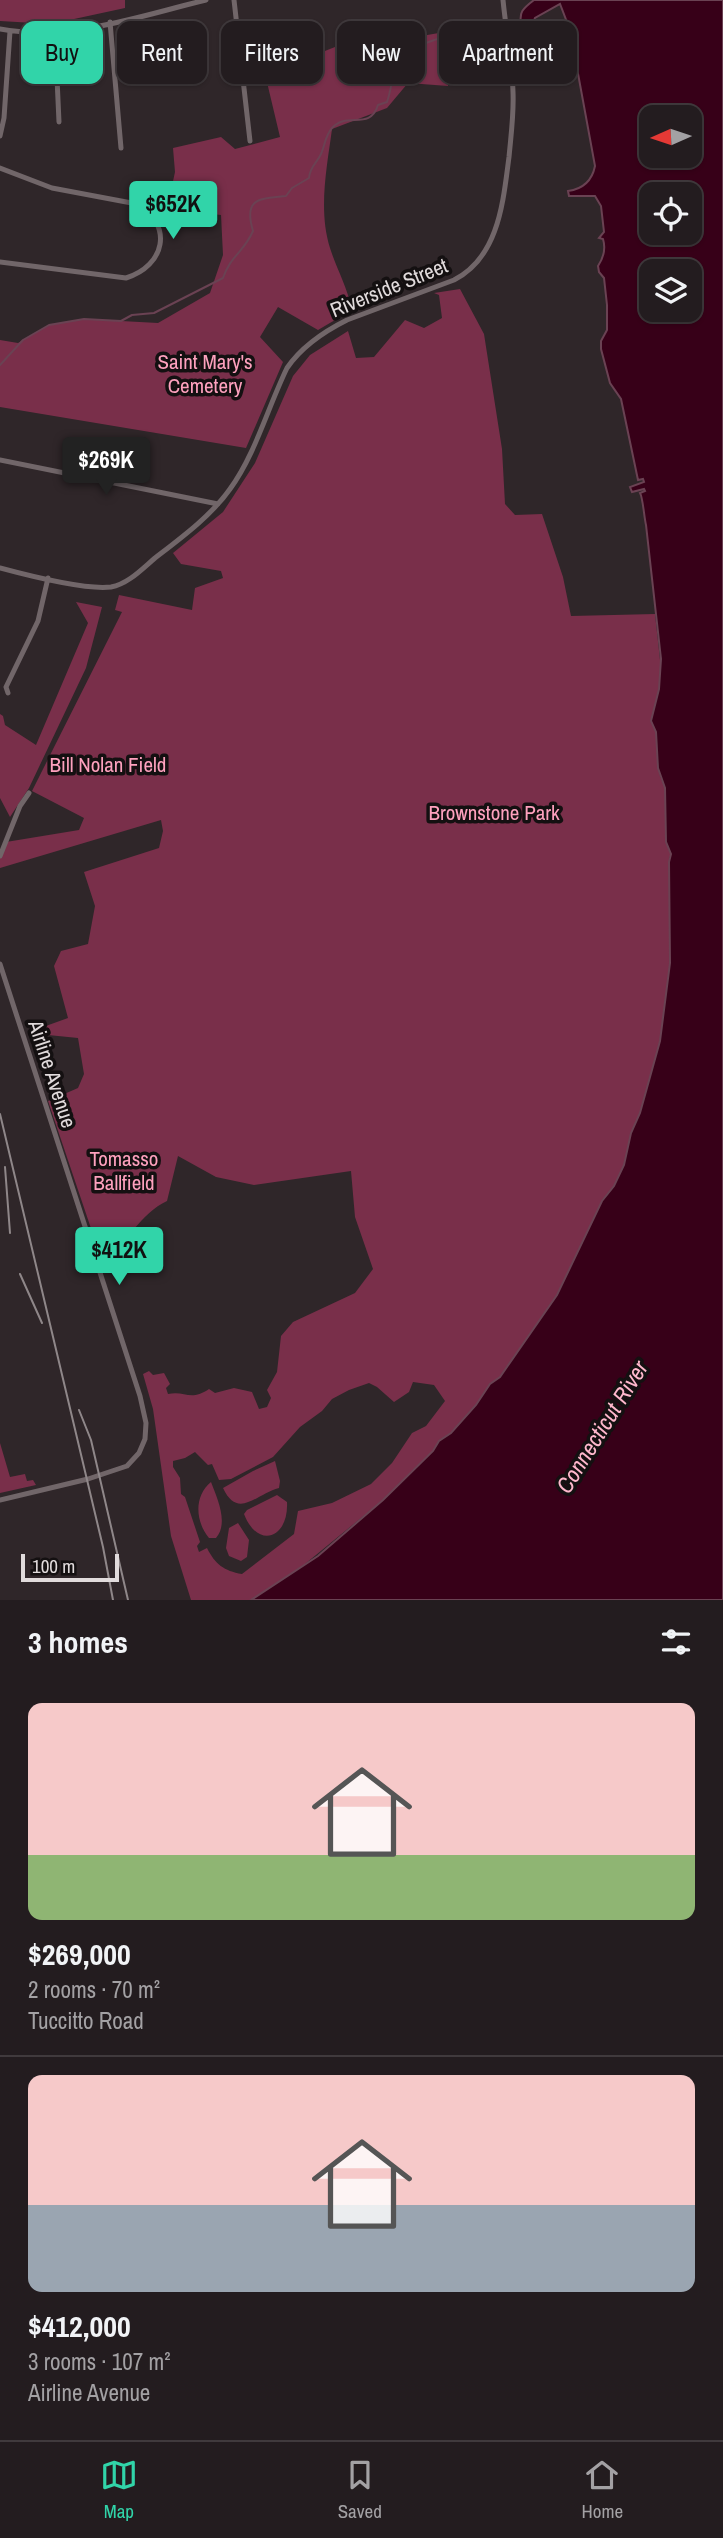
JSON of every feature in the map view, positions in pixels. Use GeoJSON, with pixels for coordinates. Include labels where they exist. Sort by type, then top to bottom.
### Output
{"type":"FeatureCollection","features":[{"type":"Feature","properties":{"kind":"street"},"geometry":{"type":"LineString","coordinates":[[103,24],[206,0]]}},
{"type":"Feature","properties":{"kind":"street"},"geometry":{"type":"LineString","coordinates":[[234,0],[250,141]]}},
{"type":"Feature","properties":{"kind":"street","name":"Riverside Street"},"geometry":{"type":"LineString","coordinates":[[0,568],[95,586],[118,585],[153,560],[218,504],[241,472],[278,387],[295,357],[319,336],[347,320],[467,273],[487,247],[501,208],[513,117],[513,89],[503,0]]}},
{"type":"Feature","properties":{"kind":"street"},"geometry":{"type":"LineString","coordinates":[[110,22],[121,148]]}},
{"type":"Feature","properties":{"kind":"street"},"geometry":{"type":"LineString","coordinates":[[0,29],[21,32]]}},
{"type":"Feature","properties":{"kind":"street"},"geometry":{"type":"LineString","coordinates":[[0,136],[4,118],[10,31]]}},
{"type":"Feature","properties":{"kind":"street"},"geometry":{"type":"LineString","coordinates":[[57,84],[59,122]]}},
{"type":"Feature","properties":{"kind":"street"},"geometry":{"type":"LineString","coordinates":[[0,168],[52,188],[138,204],[155,218],[160,233],[160,248],[154,263],[140,274],[126,278],[0,262]]}},
{"type":"Feature","properties":{"kind":"street"},"geometry":{"type":"LineString","coordinates":[[0,460],[218,504]]}},
{"type":"Feature","properties":{"kind":"street"},"geometry":{"type":"LineString","coordinates":[[8,693],[8,684],[38,621],[48,578]]}},
{"type":"Feature","properties":{"kind":"street"},"geometry":{"type":"LineString","coordinates":[[0,856],[20,806],[29,793]]}},
{"type":"Feature","properties":{"kind":"street","name":"Airline Avenue"},"geometry":{"type":"LineString","coordinates":[[0,966],[140,1396],[146,1423],[143,1447],[135,1459],[124,1468],[0,1500]]}},
{"type":"Feature","properties":{"kind":"green space"},"geometry":{"type":"Polygon","coordinates":[[[0,0],[125,0],[125,8],[65,21],[0,21],[0,0]]]}},
{"type":"Feature","properties":{"kind":"green space"},"geometry":{"type":"Polygon","coordinates":[[[439,33],[439,84],[448,86],[421,84],[425,84],[425,35],[439,33]]]}},
{"type":"Feature","properties":{"kind":"green space","name":"Saint Mary's Cemetery"},"geometry":{"type":"Polygon","coordinates":[[[337,46],[337,84],[407,84],[387,108],[332,129],[324,204],[326,234],[352,310],[318,330],[278,307],[260,337],[283,362],[246,448],[0,407],[0,340],[18,343],[49,325],[84,319],[158,323],[210,293],[223,255],[221,215],[167,209],[175,172],[173,148],[221,137],[235,149],[280,137],[267,84],[323,84],[323,52],[337,46]]]}},
{"type":"Feature","properties":{"kind":"green space"},"geometry":{"type":"Polygon","coordinates":[[[460,289],[484,334],[502,449],[505,504],[515,515],[542,514],[563,577],[571,616],[655,614],[661,669],[651,721],[656,732],[660,776],[665,788],[671,855],[670,963],[660,1041],[640,1113],[631,1133],[624,1165],[614,1186],[602,1201],[557,1296],[500,1377],[490,1384],[476,1405],[451,1433],[383,1500],[294,1573],[251,1600],[191,1600],[171,1536],[153,1409],[143,1374],[149,1371],[153,1375],[164,1373],[170,1384],[166,1388],[168,1394],[197,1395],[209,1389],[215,1393],[234,1388],[252,1392],[259,1409],[267,1407],[271,1398],[267,1390],[277,1372],[281,1336],[293,1322],[355,1293],[373,1269],[355,1217],[351,1171],[254,1185],[216,1177],[178,1156],[167,1201],[149,1213],[102,1261],[48,1101],[78,1088],[84,1074],[78,1038],[48,1035],[43,1027],[68,1018],[54,966],[61,951],[88,944],[95,906],[84,872],[159,848],[163,831],[161,820],[0,868],[0,855],[6,842],[79,830],[84,818],[32,791],[122,612],[115,610],[119,595],[192,610],[195,588],[223,578],[221,571],[181,564],[173,553],[223,512],[255,463],[293,376],[310,355],[348,331],[356,358],[374,357],[405,320],[424,328],[442,318],[439,295],[434,293],[460,289]],[[413,1382],[409,1392],[394,1402],[369,1383],[349,1390],[332,1399],[322,1411],[300,1427],[273,1457],[231,1479],[219,1480],[212,1464],[208,1465],[195,1452],[173,1461],[173,1467],[180,1478],[181,1494],[185,1497],[200,1542],[197,1546],[199,1552],[207,1548],[221,1566],[242,1574],[294,1534],[298,1511],[332,1503],[371,1484],[392,1463],[412,1433],[426,1426],[445,1401],[434,1385],[413,1382]]]}},
{"type":"Feature","properties":{"kind":"green space"},"geometry":{"type":"Polygon","coordinates":[[[76,602],[102,607],[86,668],[29,788],[10,817],[0,798],[0,714],[5,725],[36,745],[88,623],[76,602]]]}},
{"type":"Feature","properties":{"kind":"green space"},"geometry":{"type":"Polygon","coordinates":[[[0,1443],[10,1477],[25,1474],[27,1481],[33,1480],[36,1485],[0,1493],[0,1443]]]}},
{"type":"Feature","properties":{"kind":"green space"},"geometry":{"type":"Polygon","coordinates":[[[275,1461],[279,1488],[241,1504],[229,1497],[223,1488],[253,1471],[275,1461]]]}},
{"type":"Feature","properties":{"kind":"green space"},"geometry":{"type":"Polygon","coordinates":[[[211,1482],[222,1518],[220,1532],[216,1538],[209,1538],[204,1531],[198,1509],[202,1494],[211,1482]]]}},
{"type":"Feature","properties":{"kind":"green space"},"geometry":{"type":"Polygon","coordinates":[[[277,1495],[287,1502],[283,1524],[272,1535],[264,1536],[250,1525],[244,1514],[277,1495]]]}},
{"type":"Feature","properties":{"kind":"green space"},"geometry":{"type":"Polygon","coordinates":[[[238,1523],[249,1540],[247,1557],[241,1561],[229,1556],[226,1548],[229,1528],[238,1523]]]}},
{"type":"Feature","properties":{"kind":"water","name":"Connecticut River"},"geometry":{"type":"Polygon","coordinates":[[[534,0],[723,0],[723,1600],[251,1600],[318,1556],[383,1500],[433,1451],[439,1441],[451,1433],[476,1405],[490,1384],[500,1377],[557,1295],[602,1201],[614,1186],[624,1165],[631,1133],[640,1113],[660,1041],[670,963],[671,854],[666,842],[665,788],[658,768],[656,732],[651,721],[659,689],[661,659],[640,493],[645,491],[632,492],[630,487],[644,482],[643,479],[638,480],[621,399],[610,383],[601,349],[601,341],[607,330],[607,305],[604,278],[598,266],[604,250],[603,239],[599,238],[604,232],[601,206],[595,196],[569,196],[568,191],[586,183],[595,166],[577,68],[577,21],[567,21],[560,4],[534,21],[521,21],[522,12],[534,0]]]}},
{"type":"Feature","properties":{"kind":"waterway"},"geometry":{"type":"LineString","coordinates":[[0,365],[23,340],[49,325],[84,319],[121,321],[132,315],[154,313],[223,278],[253,231],[250,220],[252,206],[261,199],[286,196],[292,188],[309,178],[332,128],[344,121],[370,117],[378,105],[387,102],[399,59],[409,51],[439,39]]}},
{"type":"Feature","properties":{"kind":"railway"},"geometry":{"type":"LineString","coordinates":[[0,1114],[103,1547],[113,1600]]}},
{"type":"Feature","properties":{"kind":"railway"},"geometry":{"type":"LineString","coordinates":[[5,1167],[10,1233]]}},
{"type":"Feature","properties":{"kind":"railway"},"geometry":{"type":"LineString","coordinates":[[20,1274],[42,1323]]}},
{"type":"Feature","properties":{"kind":"railway"},"geometry":{"type":"LineString","coordinates":[[79,1410],[91,1440],[128,1600]]}},
{"type":"Feature","properties":{"kind":"park label","name":"Bill Nolan Field"},"geometry":{"type":"Point","coordinates":[108,765]}},
{"type":"Feature","properties":{"kind":"park label","name":"Brownstone Park"},"geometry":{"type":"Point","coordinates":[494,813]}},
{"type":"Feature","properties":{"kind":"park label","name":"Tomasso Ballfield"},"geometry":{"type":"Point","coordinates":[124,1171]}}]}
